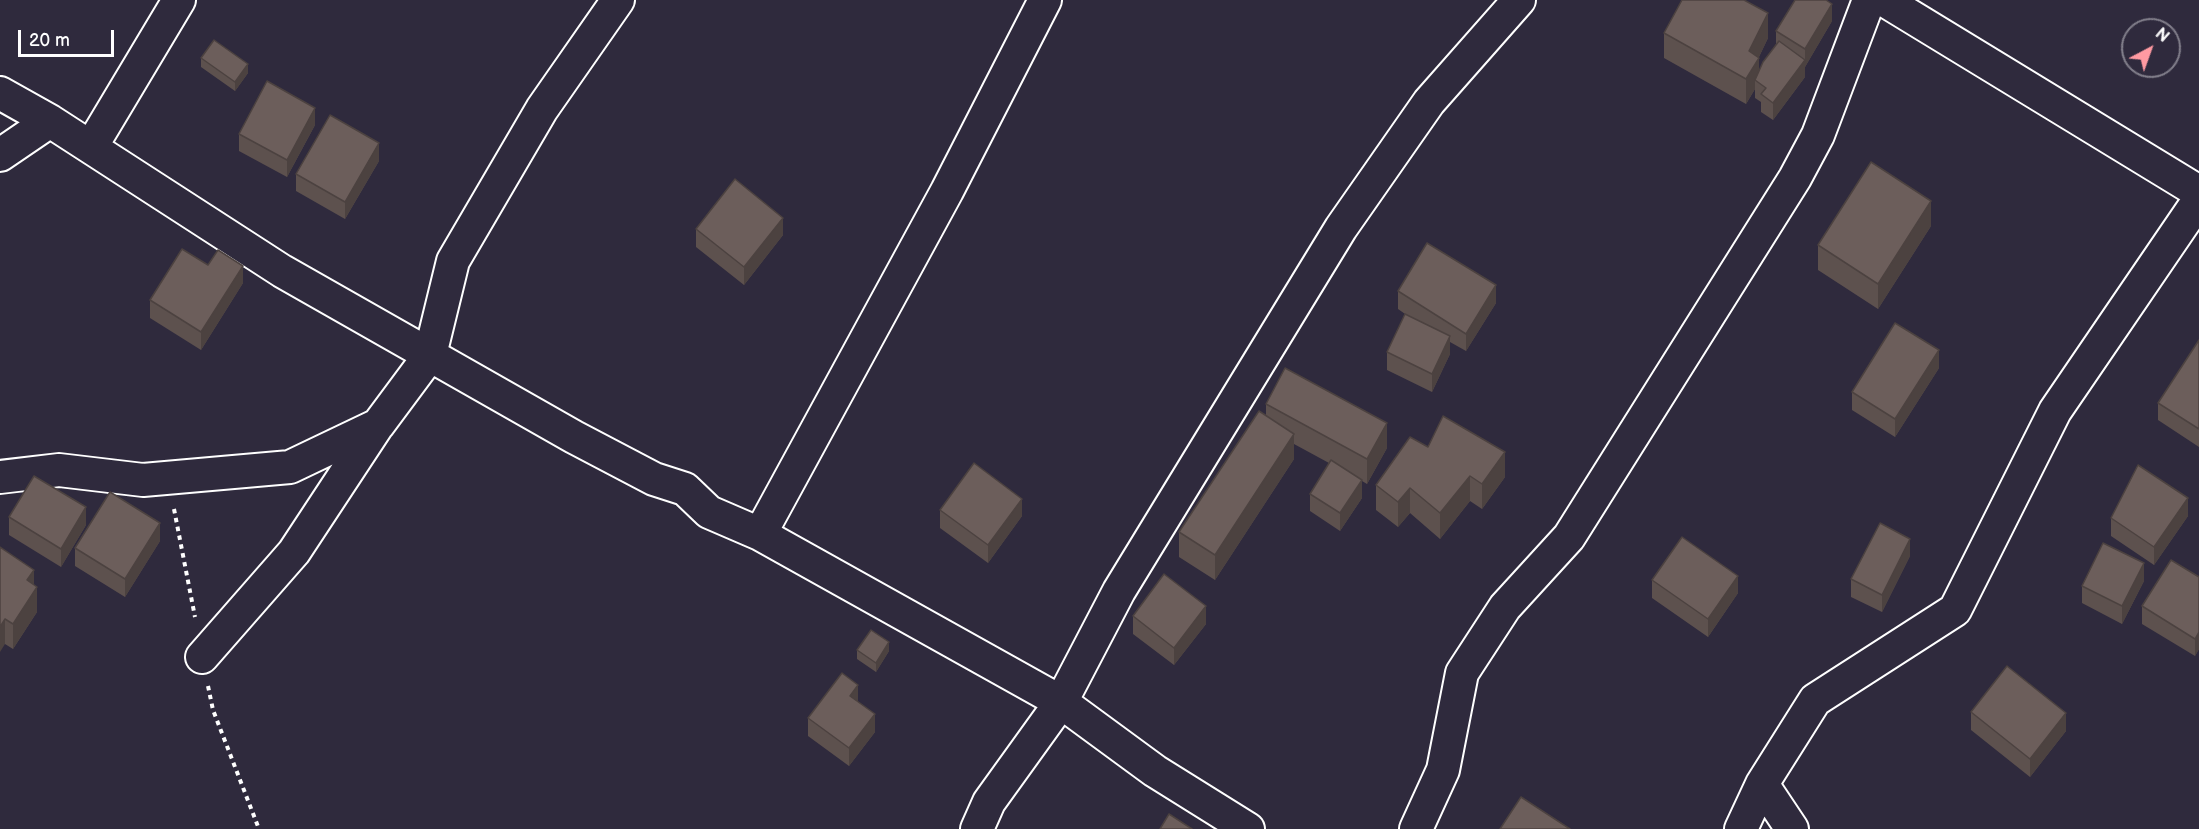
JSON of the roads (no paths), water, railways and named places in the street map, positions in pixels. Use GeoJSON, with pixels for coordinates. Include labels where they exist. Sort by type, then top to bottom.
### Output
{"type":"FeatureCollection","features":[{"type":"Feature","properties":{"kind":"street"},"geometry":{"type":"LineString","coordinates":[[91,147],[179,0]]}},
{"type":"Feature","properties":{"kind":"street"},"geometry":{"type":"LineString","coordinates":[[202,657],[294,552],[378,425],[430,355],[453,261],[542,109],[618,0]]}},
{"type":"Feature","properties":{"kind":"street"},"geometry":{"type":"LineString","coordinates":[[760,534],[946,191],[1045,0]]}},
{"type":"Feature","properties":{"kind":"street"},"geometry":{"type":"LineString","coordinates":[[976,829],[989,802],[1060,702],[1119,591],[1341,228],[1429,102],[1519,0]]}},
{"type":"Feature","properties":{"kind":"street"},"geometry":{"type":"LineString","coordinates":[[1416,829],[1443,770],[1462,673],[1505,608],[1569,537],[1795,178],[1818,135],[1869,0]]}},
{"type":"Feature","properties":{"kind":"street"},"geometry":{"type":"LineString","coordinates":[[1884,0],[2199,192]]}},
{"type":"Feature","properties":{"kind":"street"},"geometry":{"type":"LineString","coordinates":[[0,93],[50,121],[282,271],[644,474],[685,489],[709,512],[760,534],[1060,702],[1155,771],[1248,829]]}},
{"type":"Feature","properties":{"kind":"street"},"geometry":{"type":"LineString","coordinates":[[0,155],[50,121]]}},
{"type":"Feature","properties":{"kind":"street"},"geometry":{"type":"LineString","coordinates":[[1741,829],[1762,784],[1815,700],[1954,610],[2055,411],[2199,200]]}},
{"type":"Feature","properties":{"kind":"street"},"geometry":{"type":"LineString","coordinates":[[0,477],[59,470],[143,480],[290,467],[378,425]]}},
{"type":"Feature","properties":{"kind":"street"},"geometry":{"type":"LineString","coordinates":[[1762,784],[1792,829]]}}]}
